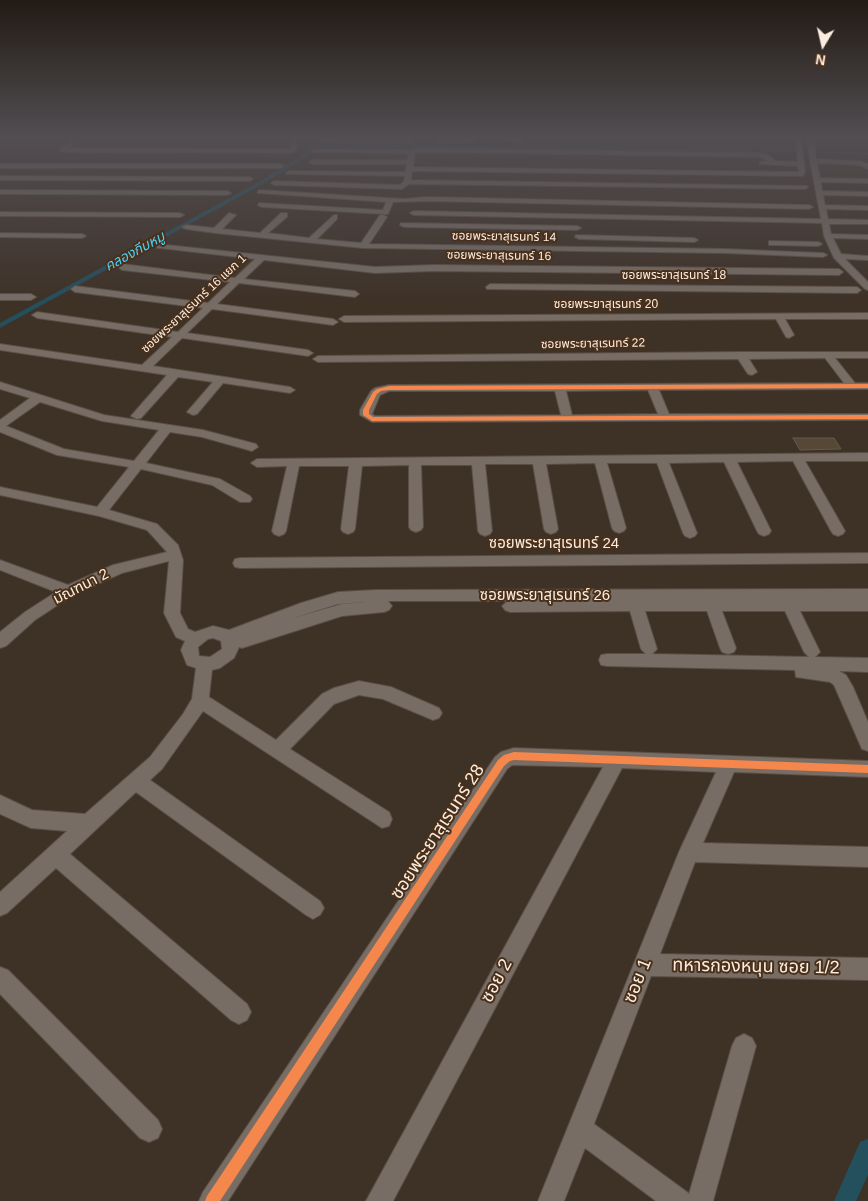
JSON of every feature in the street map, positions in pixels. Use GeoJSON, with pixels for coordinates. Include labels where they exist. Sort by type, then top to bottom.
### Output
{"type":"FeatureCollection","features":[{"type":"Feature","properties":{"kind":"street"},"geometry":{"type":"LineString","coordinates":[[276,206],[285,195]]}},
{"type":"Feature","properties":{"kind":"street"},"geometry":{"type":"LineString","coordinates":[[304,195],[391,200],[427,199],[664,204],[703,202],[778,203],[807,197]]}},
{"type":"Feature","properties":{"kind":"street"},"geometry":{"type":"LineString","coordinates":[[466,195],[466,200]]}},
{"type":"Feature","properties":{"kind":"street"},"geometry":{"type":"LineString","coordinates":[[505,201],[506,195]]}},
{"type":"Feature","properties":{"kind":"street"},"geometry":{"type":"LineString","coordinates":[[543,195],[544,202]]}},
{"type":"Feature","properties":{"kind":"street"},"geometry":{"type":"LineString","coordinates":[[581,195],[583,202]]}},
{"type":"Feature","properties":{"kind":"street"},"geometry":{"type":"LineString","coordinates":[[621,195],[622,203]]}},
{"type":"Feature","properties":{"kind":"street"},"geometry":{"type":"LineString","coordinates":[[660,195],[664,204]]}},
{"type":"Feature","properties":{"kind":"street"},"geometry":{"type":"LineString","coordinates":[[782,195],[807,197]]}},
{"type":"Feature","properties":{"kind":"street"},"geometry":{"type":"LineString","coordinates":[[820,195],[828,236],[837,256],[868,287]]}},
{"type":"Feature","properties":{"kind":"street"},"geometry":{"type":"LineString","coordinates":[[807,197],[818,244],[823,255],[839,272]]}},
{"type":"Feature","properties":{"kind":"street"},"geometry":{"type":"LineString","coordinates":[[262,205],[385,212],[391,200]]}},
{"type":"Feature","properties":{"kind":"street"},"geometry":{"type":"LineString","coordinates":[[0,207],[157,208]]}},
{"type":"Feature","properties":{"kind":"street"},"geometry":{"type":"LineString","coordinates":[[822,207],[868,208]]}},
{"type":"Feature","properties":{"kind":"street"},"geometry":{"type":"LineString","coordinates":[[414,213],[813,228],[824,221],[868,222]]}},
{"type":"Feature","properties":{"kind":"street"},"geometry":{"type":"LineString","coordinates":[[0,214],[180,215]]}},
{"type":"Feature","properties":{"kind":"street"},"geometry":{"type":"LineString","coordinates":[[215,230],[232,215]]}},
{"type":"Feature","properties":{"kind":"street"},"geometry":{"type":"LineString","coordinates":[[262,235],[284,215]]}},
{"type":"Feature","properties":{"kind":"street"},"geometry":{"type":"LineString","coordinates":[[310,241],[334,217]]}},
{"type":"Feature","properties":{"kind":"street"},"geometry":{"type":"LineString","coordinates":[[363,246],[383,218]]}},
{"type":"Feature","properties":{"kind":"street"},"geometry":{"type":"LineString","coordinates":[[404,225],[432,229],[577,229],[698,241]]}},
{"type":"Feature","properties":{"kind":"street","name":"ซอยพระยาสุเรนทร์ 14"},"geometry":{"type":"LineString","coordinates":[[186,227],[363,246],[725,250],[823,255]]}},
{"type":"Feature","properties":{"kind":"street"},"geometry":{"type":"LineString","coordinates":[[401,239],[574,242],[579,241],[577,229]]}},
{"type":"Feature","properties":{"kind":"street"},"geometry":{"type":"LineString","coordinates":[[0,236],[82,236]]}},
{"type":"Feature","properties":{"kind":"street"},"geometry":{"type":"LineString","coordinates":[[828,236],[868,237]]}},
{"type":"Feature","properties":{"kind":"street"},"geometry":{"type":"LineString","coordinates":[[768,242],[818,244]]}},
{"type":"Feature","properties":{"kind":"street","name":"ซอยพระยาสุเรนทร์ 16"},"geometry":{"type":"LineString","coordinates":[[160,246],[383,270],[434,268],[839,272]]}},
{"type":"Feature","properties":{"kind":"street"},"geometry":{"type":"LineString","coordinates":[[837,256],[868,258]]}},
{"type":"Feature","properties":{"kind":"street","name":"ซอยพระยาสุเรนทร์ 16 แยก 1"},"geometry":{"type":"LineString","coordinates":[[144,368],[262,257]]}},
{"type":"Feature","properties":{"kind":"street"},"geometry":{"type":"LineString","coordinates":[[703,260],[709,271]]}},
{"type":"Feature","properties":{"kind":"street"},"geometry":{"type":"LineString","coordinates":[[122,267],[355,294]]}},
{"type":"Feature","properties":{"kind":"street","name":"ซอยพระยาสุเรนทร์ 18"},"geometry":{"type":"LineString","coordinates":[[490,287],[860,293],[839,272]]}},
{"type":"Feature","properties":{"kind":"street"},"geometry":{"type":"LineString","coordinates":[[75,289],[333,322]]}},
{"type":"Feature","properties":{"kind":"street"},"geometry":{"type":"LineString","coordinates":[[0,297],[31,297]]}},
{"type":"Feature","properties":{"kind":"street"},"geometry":{"type":"LineString","coordinates":[[37,315],[308,353]]}},
{"type":"Feature","properties":{"kind":"street","name":"ซอยพระยาสุเรนทร์ 20"},"geometry":{"type":"LineString","coordinates":[[344,318],[868,316]]}},
{"type":"Feature","properties":{"kind":"street"},"geometry":{"type":"LineString","coordinates":[[779,317],[789,335]]}},
{"type":"Feature","properties":{"kind":"street"},"geometry":{"type":"LineString","coordinates":[[0,348],[290,390]]}},
{"type":"Feature","properties":{"kind":"street"},"geometry":{"type":"LineString","coordinates":[[740,355],[752,372]]}},
{"type":"Feature","properties":{"kind":"street","name":"ซอยพระยาสุเรนทร์ 22"},"geometry":{"type":"LineString","coordinates":[[318,359],[868,355]]}},
{"type":"Feature","properties":{"kind":"street"},"geometry":{"type":"LineString","coordinates":[[828,356],[852,386]]}},
{"type":"Feature","properties":{"kind":"street"},"geometry":{"type":"LineString","coordinates":[[137,416],[175,373]]}},
{"type":"Feature","properties":{"kind":"street"},"geometry":{"type":"LineString","coordinates":[[192,412],[220,380]]}},
{"type":"Feature","properties":{"kind":"street"},"geometry":{"type":"LineString","coordinates":[[0,385],[102,418],[203,434],[252,447]]}},
{"type":"Feature","properties":{"kind":"street"},"geometry":{"type":"LineString","coordinates":[[868,386],[559,386],[379,390],[372,398],[366,415],[378,419],[567,416],[868,417]]}},
{"type":"Feature","properties":{"kind":"street"},"geometry":{"type":"LineString","coordinates":[[559,386],[567,416]]}},
{"type":"Feature","properties":{"kind":"street"},"geometry":{"type":"LineString","coordinates":[[652,386],[664,416]]}},
{"type":"Feature","properties":{"kind":"street"},"geometry":{"type":"LineString","coordinates":[[0,427],[38,398]]}},
{"type":"Feature","properties":{"kind":"street"},"geometry":{"type":"LineString","coordinates":[[0,427],[61,452],[173,471],[216,482],[245,499]]}},
{"type":"Feature","properties":{"kind":"street"},"geometry":{"type":"LineString","coordinates":[[100,512],[167,428]]}},
{"type":"Feature","properties":{"kind":"street"},"geometry":{"type":"LineString","coordinates":[[797,458],[838,531]]}},
{"type":"Feature","properties":{"kind":"street"},"geometry":{"type":"LineString","coordinates":[[257,463],[864,458],[868,469]]}},
{"type":"Feature","properties":{"kind":"street"},"geometry":{"type":"LineString","coordinates":[[728,459],[764,530]]}},
{"type":"Feature","properties":{"kind":"street"},"geometry":{"type":"LineString","coordinates":[[662,460],[690,533]]}},
{"type":"Feature","properties":{"kind":"street"},"geometry":{"type":"LineString","coordinates":[[478,461],[485,531]]}},
{"type":"Feature","properties":{"kind":"street"},"geometry":{"type":"LineString","coordinates":[[600,461],[619,528]]}},
{"type":"Feature","properties":{"kind":"street"},"geometry":{"type":"LineString","coordinates":[[348,529],[356,462]]}},
{"type":"Feature","properties":{"kind":"street"},"geometry":{"type":"LineString","coordinates":[[415,462],[416,527]]}},
{"type":"Feature","properties":{"kind":"street"},"geometry":{"type":"LineString","coordinates":[[539,462],[550,529]]}},
{"type":"Feature","properties":{"kind":"street"},"geometry":{"type":"LineString","coordinates":[[280,532],[294,463]]}},
{"type":"Feature","properties":{"kind":"street"},"geometry":{"type":"LineString","coordinates":[[0,491],[100,512],[152,527],[165,538],[173,548],[175,555],[172,613],[176,626],[182,633],[196,639],[189,650],[190,655],[193,660],[205,664],[200,700],[173,742],[156,763],[88,823],[0,906]]}},
{"type":"Feature","properties":{"kind":"street","name":"มัณฑนา 2"},"geometry":{"type":"LineString","coordinates":[[1,640],[23,621],[68,591],[118,569],[175,555]]}},
{"type":"Feature","properties":{"kind":"street","name":"ซอยพระยาสุเรนทร์ 24"},"geometry":{"type":"LineString","coordinates":[[240,563],[868,558]]}},
{"type":"Feature","properties":{"kind":"street"},"geometry":{"type":"LineString","coordinates":[[0,566],[51,583],[68,591]]}},
{"type":"Feature","properties":{"kind":"street","name":"ซอยพระยาสุเรนทร์ 26"},"geometry":{"type":"LineString","coordinates":[[229,641],[342,610],[376,606],[601,601],[867,604]]}},
{"type":"Feature","properties":{"kind":"street","name":"ซอยพระยาสุเรนทร์ 26"},"geometry":{"type":"LineString","coordinates":[[601,601],[636,607],[867,604]]}},
{"type":"Feature","properties":{"kind":"street"},"geometry":{"type":"LineString","coordinates":[[790,605],[812,652]]}},
{"type":"Feature","properties":{"kind":"street"},"geometry":{"type":"LineString","coordinates":[[714,606],[728,648]]}},
{"type":"Feature","properties":{"kind":"street"},"geometry":{"type":"LineString","coordinates":[[636,607],[649,649]]}},
{"type":"Feature","properties":{"kind":"street","name":"ซอยพระยาสุเรนทร์ 26"},"geometry":{"type":"LineString","coordinates":[[196,639],[204,634],[213,632],[221,633],[229,641],[228,653],[223,659],[205,664]]}},
{"type":"Feature","properties":{"kind":"street"},"geometry":{"type":"LineString","coordinates":[[607,660],[868,665]]}},
{"type":"Feature","properties":{"kind":"street"},"geometry":{"type":"LineString","coordinates":[[770,670],[834,676],[840,680],[848,692],[868,744]]}},
{"type":"Feature","properties":{"kind":"street"},"geometry":{"type":"LineString","coordinates":[[278,750],[328,699],[340,692],[359,688],[385,692],[433,713]]}},
{"type":"Feature","properties":{"kind":"street"},"geometry":{"type":"LineString","coordinates":[[200,700],[382,819]]}},
{"type":"Feature","properties":{"kind":"street","name":"ซอยพระยาสุเรนทร์ 28"},"geometry":{"type":"LineString","coordinates":[[212,1201],[501,763],[514,756],[868,769]]}},
{"type":"Feature","properties":{"kind":"street","name":"ซอย 2"},"geometry":{"type":"LineString","coordinates":[[379,1201],[616,761]]}},
{"type":"Feature","properties":{"kind":"street","name":"ซอย 1"},"geometry":{"type":"LineString","coordinates":[[551,1201],[689,852],[729,764]]}},
{"type":"Feature","properties":{"kind":"street"},"geometry":{"type":"LineString","coordinates":[[136,781],[313,908]]}},
{"type":"Feature","properties":{"kind":"street"},"geometry":{"type":"LineString","coordinates":[[0,804],[31,819],[88,823]]}},
{"type":"Feature","properties":{"kind":"street"},"geometry":{"type":"LineString","coordinates":[[689,852],[868,857]]}},
{"type":"Feature","properties":{"kind":"street"},"geometry":{"type":"LineString","coordinates":[[55,854],[238,1012]]}},
{"type":"Feature","properties":{"kind":"street","name":"ทหารกองหนุน ซอย 1/2"},"geometry":{"type":"LineString","coordinates":[[644,965],[868,969]]}},
{"type":"Feature","properties":{"kind":"street"},"geometry":{"type":"LineString","coordinates":[[0,978],[149,1129]]}},
{"type":"Feature","properties":{"kind":"street"},"geometry":{"type":"LineString","coordinates":[[700,1201],[744,1046]]}},
{"type":"Feature","properties":{"kind":"street"},"geometry":{"type":"LineString","coordinates":[[580,1128],[678,1201]]}},
{"type":"Feature","properties":{"kind":"building"},"geometry":{"type":"Polygon","coordinates":[[[793,438],[834,438],[841,449],[800,450],[793,438]]]}},
{"type":"Feature","properties":{"kind":"waterway","name":"คลองกีบหมู"},"geometry":{"type":"LineString","coordinates":[[0,326],[239,195]]}},
{"type":"Feature","properties":{"kind":"waterway"},"geometry":{"type":"LineString","coordinates":[[845,1201],[868,1150]]}},
{"type":"Feature","properties":{"kind":"cycle path"},"geometry":{"type":"LineString","coordinates":[[868,386],[389,388],[375,393],[366,410],[366,415],[372,419],[868,417]]}},
{"type":"Feature","properties":{"kind":"cycle path"},"geometry":{"type":"LineString","coordinates":[[212,1201],[501,763],[507,758],[514,756],[868,769]]}}]}
